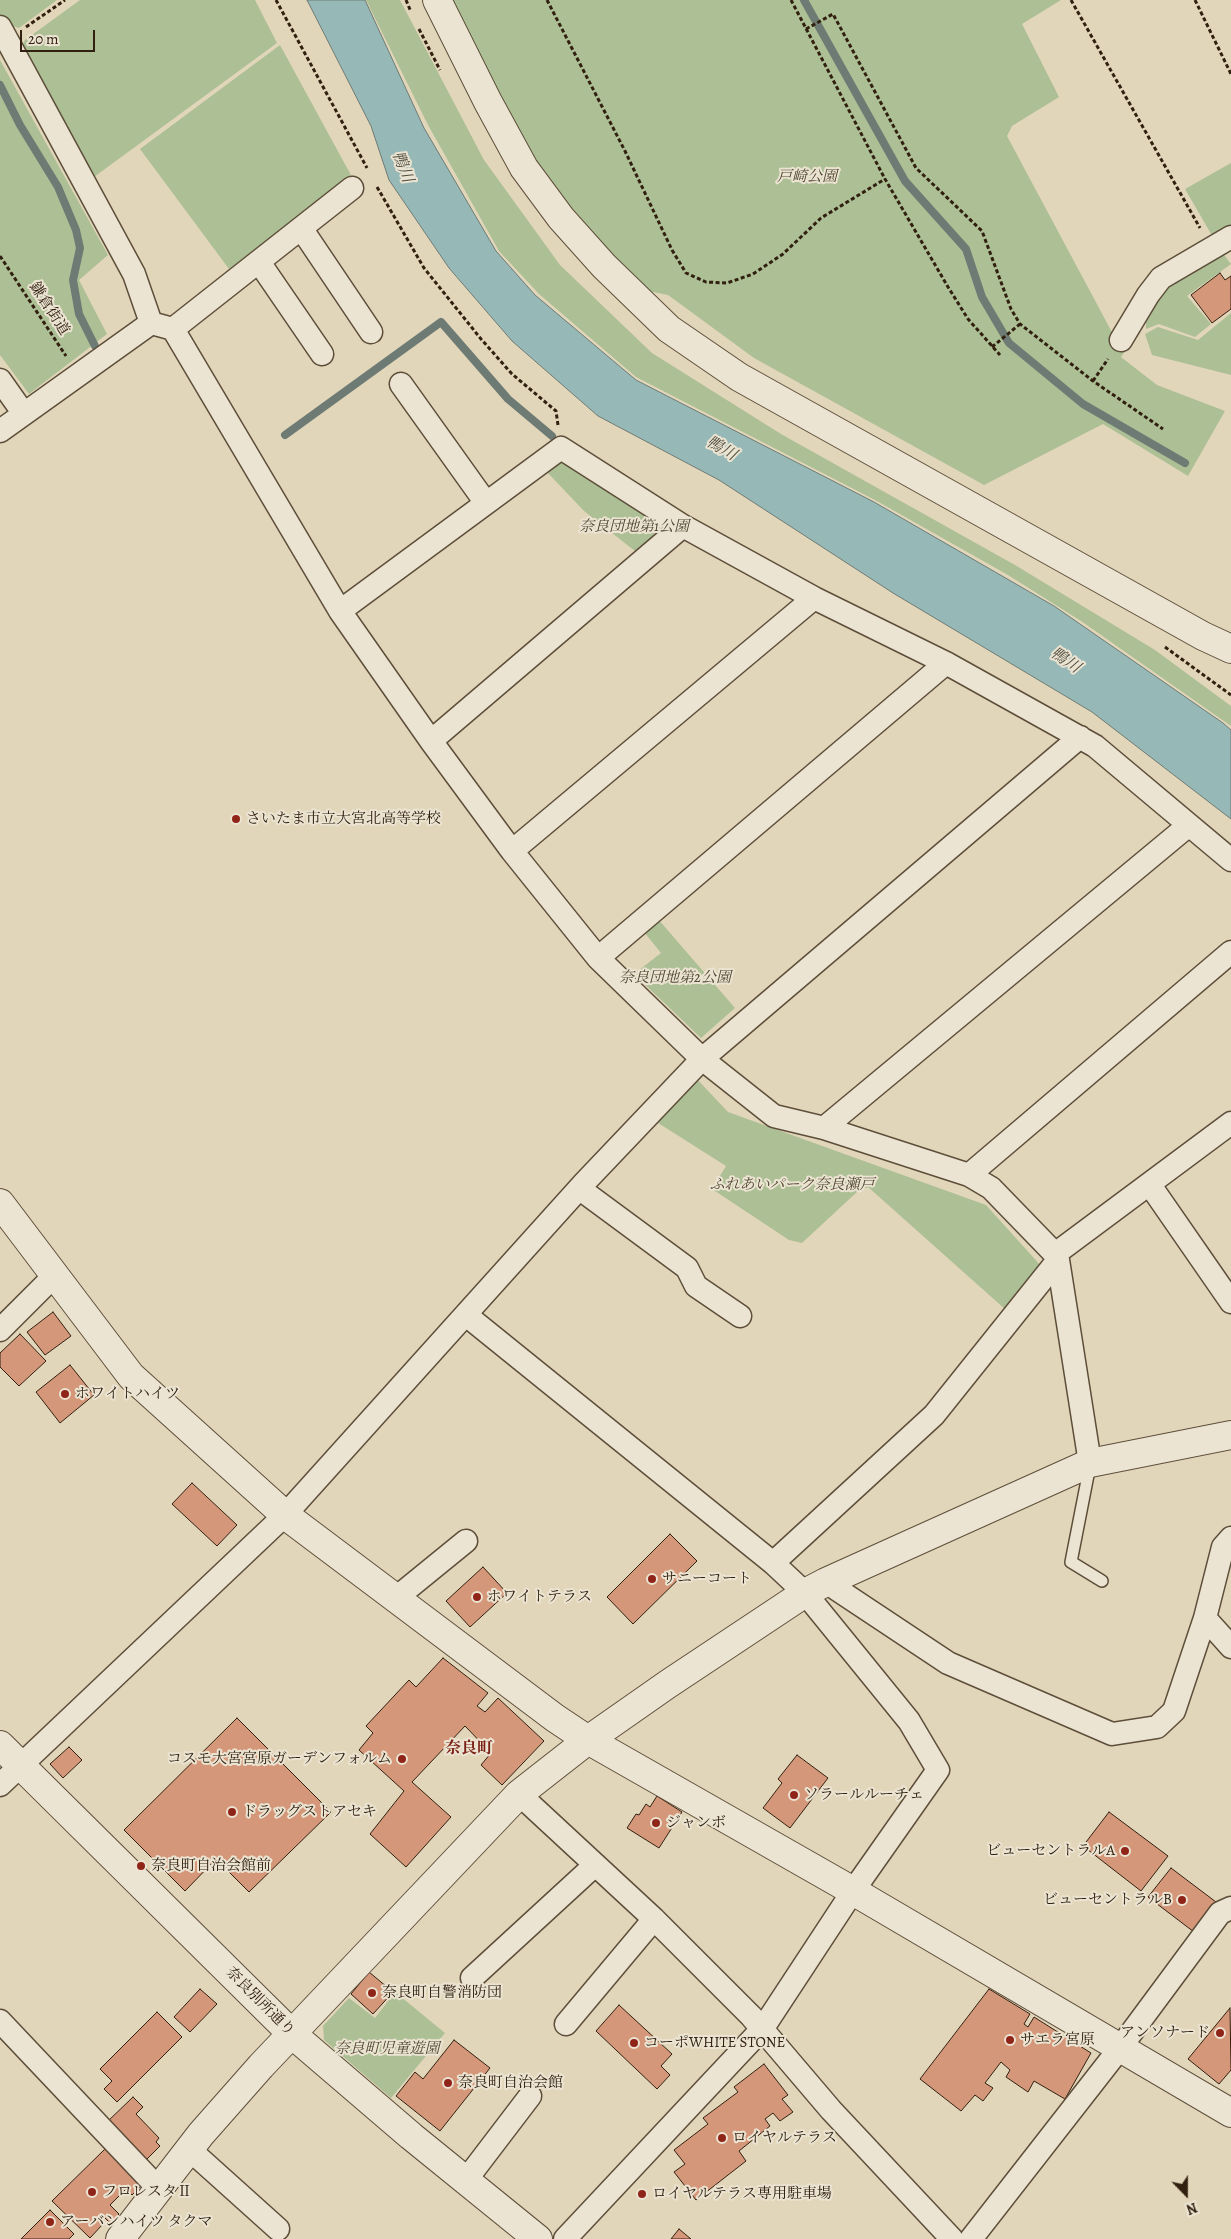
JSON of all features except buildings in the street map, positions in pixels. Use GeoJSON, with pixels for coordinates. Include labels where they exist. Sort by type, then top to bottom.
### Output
{"type":"FeatureCollection","features":[{"type":"Feature","properties":{"kind":"street"},"geometry":{"type":"LineString","coordinates":[[437,0],[488,102],[524,168],[560,218],[598,259],[669,329],[738,377],[1194,631],[1231,649]]}},
{"type":"Feature","properties":{"kind":"street"},"geometry":{"type":"LineString","coordinates":[[4,34],[134,274],[151,323]]}},
{"type":"Feature","properties":{"kind":"street"},"geometry":{"type":"LineString","coordinates":[[173,330],[352,188]]}},
{"type":"Feature","properties":{"kind":"street"},"geometry":{"type":"LineString","coordinates":[[301,228],[371,332]]}},
{"type":"Feature","properties":{"kind":"street"},"geometry":{"type":"LineString","coordinates":[[1121,340],[1148,295],[1161,278],[1222,243]]}},
{"type":"Feature","properties":{"kind":"street"},"geometry":{"type":"LineString","coordinates":[[259,262],[322,354]]}},
{"type":"Feature","properties":{"kind":"street"},"geometry":{"type":"LineString","coordinates":[[151,323],[173,330],[340,611],[512,851],[598,958],[702,1059],[774,1116],[824,1128],[969,1175],[992,1188],[1057,1257],[1090,1463]]}},
{"type":"Feature","properties":{"kind":"street"},"geometry":{"type":"LineString","coordinates":[[0,431],[151,323]]}},
{"type":"Feature","properties":{"kind":"street"},"geometry":{"type":"LineString","coordinates":[[0,380],[24,414]]}},
{"type":"Feature","properties":{"kind":"street"},"geometry":{"type":"LineString","coordinates":[[401,384],[486,503]]}},
{"type":"Feature","properties":{"kind":"street"},"geometry":{"type":"LineString","coordinates":[[340,611],[561,448],[683,526],[814,598],[946,663],[1080,737],[1094,746],[1231,860]]}},
{"type":"Feature","properties":{"kind":"street"},"geometry":{"type":"LineString","coordinates":[[431,740],[683,526]]}},
{"type":"Feature","properties":{"kind":"street"},"geometry":{"type":"LineString","coordinates":[[512,851],[814,598]]}},
{"type":"Feature","properties":{"kind":"street"},"geometry":{"type":"LineString","coordinates":[[598,958],[946,663]]}},
{"type":"Feature","properties":{"kind":"street"},"geometry":{"type":"LineString","coordinates":[[0,1785],[285,1515],[580,1189],[702,1059],[1080,737]]}},
{"type":"Feature","properties":{"kind":"street"},"geometry":{"type":"LineString","coordinates":[[824,1128],[1189,825]]}},
{"type":"Feature","properties":{"kind":"street"},"geometry":{"type":"LineString","coordinates":[[969,1175],[1231,952]]}},
{"type":"Feature","properties":{"kind":"street"},"geometry":{"type":"LineString","coordinates":[[773,1563],[934,1415],[1057,1257],[1231,1123]]}},
{"type":"Feature","properties":{"kind":"street"},"geometry":{"type":"LineString","coordinates":[[1150,1185],[1231,1302]]}},
{"type":"Feature","properties":{"kind":"street"},"geometry":{"type":"LineString","coordinates":[[580,1189],[687,1268],[696,1286],[740,1316]]}},
{"type":"Feature","properties":{"kind":"street"},"geometry":{"type":"LineString","coordinates":[[0,1204],[131,1376],[285,1515],[555,1718],[588,1740],[854,1891],[1231,2113]]}},
{"type":"Feature","properties":{"kind":"street"},"geometry":{"type":"LineString","coordinates":[[0,1330],[54,1276]]}},
{"type":"Feature","properties":{"kind":"street"},"geometry":{"type":"LineString","coordinates":[[466,1315],[773,1563],[948,1663],[1112,1734],[1157,1727],[1174,1710],[1205,1618],[1222,1547],[1231,1538]]}},
{"type":"Feature","properties":{"kind":"street"},"geometry":{"type":"LineString","coordinates":[[120,2239],[158,2188],[261,2066],[519,1794],[588,1740],[815,1587],[1090,1463],[1231,1435]]}},
{"type":"Feature","properties":{"kind":"street"},"geometry":{"type":"LineString","coordinates":[[396,1598],[466,1541]]}},
{"type":"Feature","properties":{"kind":"street"},"geometry":{"type":"LineString","coordinates":[[566,2239],[763,2028],[854,1891],[938,1770],[909,1721],[815,1587]]}},
{"type":"Feature","properties":{"kind":"street"},"geometry":{"type":"LineString","coordinates":[[1205,1618],[1231,1647]]}},
{"type":"Feature","properties":{"kind":"street","name":"奈良別所通り"},"geometry":{"type":"LineString","coordinates":[[0,1745],[292,2034],[538,2239]]}},
{"type":"Feature","properties":{"kind":"street"},"geometry":{"type":"LineString","coordinates":[[519,1794],[654,1919],[763,2028],[831,2110],[952,2239]]}},
{"type":"Feature","properties":{"kind":"street"},"geometry":{"type":"LineString","coordinates":[[472,1978],[595,1864]]}},
{"type":"Feature","properties":{"kind":"street"},"geometry":{"type":"LineString","coordinates":[[971,2239],[1120,2048],[1220,1913],[1231,1908]]}},
{"type":"Feature","properties":{"kind":"street"},"geometry":{"type":"LineString","coordinates":[[566,2024],[654,1919]]}},
{"type":"Feature","properties":{"kind":"street"},"geometry":{"type":"LineString","coordinates":[[0,2021],[158,2188]]}},
{"type":"Feature","properties":{"kind":"street"},"geometry":{"type":"LineString","coordinates":[[466,2180],[530,2096]]}},
{"type":"Feature","properties":{"kind":"street"},"geometry":{"type":"LineString","coordinates":[[189,2150],[278,2229]]}},
{"type":"Feature","properties":{"kind":"lane"},"geometry":{"type":"LineString","coordinates":[[1090,1463],[1071,1562],[1102,1581]]}},
{"type":"Feature","properties":{"kind":"path"},"geometry":{"type":"LineString","coordinates":[[4,34],[64,0]]}},
{"type":"Feature","properties":{"kind":"path"},"geometry":{"type":"LineString","coordinates":[[276,0],[371,175]]}},
{"type":"Feature","properties":{"kind":"path"},"geometry":{"type":"LineString","coordinates":[[547,0],[625,151],[663,232],[686,273],[706,282],[727,283],[753,274],[782,254],[821,218],[885,179]]}},
{"type":"Feature","properties":{"kind":"path"},"geometry":{"type":"LineString","coordinates":[[791,0],[885,179],[968,319],[1000,355]]}},
{"type":"Feature","properties":{"kind":"path"},"geometry":{"type":"LineString","coordinates":[[1071,0],[1222,243]]}},
{"type":"Feature","properties":{"kind":"path"},"geometry":{"type":"LineString","coordinates":[[1195,0],[1231,74]]}},
{"type":"Feature","properties":{"kind":"path"},"geometry":{"type":"LineString","coordinates":[[806,29],[833,14],[916,168],[982,231],[1011,309],[1020,324],[1094,381],[1164,429]]}},
{"type":"Feature","properties":{"kind":"path"},"geometry":{"type":"LineString","coordinates":[[375,183],[424,268],[512,374],[556,411],[561,448]]}},
{"type":"Feature","properties":{"kind":"path","name":"鎌倉街道"},"geometry":{"type":"LineString","coordinates":[[0,256],[78,375]]}},
{"type":"Feature","properties":{"kind":"path"},"geometry":{"type":"LineString","coordinates":[[992,347],[1020,324]]}},
{"type":"Feature","properties":{"kind":"green space"},"geometry":{"type":"Polygon","coordinates":[[[0,0],[57,0],[19,28],[6,24],[0,14],[0,0]]]}},
{"type":"Feature","properties":{"kind":"green space"},"geometry":{"type":"Polygon","coordinates":[[[80,0],[255,0],[277,43],[94,177],[22,55],[22,46],[25,40],[80,0]]]}},
{"type":"Feature","properties":{"kind":"green space"},"geometry":{"type":"Polygon","coordinates":[[[366,0],[400,0],[484,160],[560,265],[652,353],[781,434],[1015,565],[1155,650],[1231,706],[1231,726],[1081,621],[1008,575],[875,500],[636,377],[539,294],[499,251],[428,125],[366,0]]]}},
{"type":"Feature","properties":{"kind":"green space","name":"戸崎公園"},"geometry":{"type":"Polygon","coordinates":[[[447,0],[1061,0],[1022,24],[1059,97],[1012,126],[1007,136],[1114,336],[1127,348],[1121,357],[1157,385],[1225,411],[1188,476],[1103,424],[984,485],[754,358],[668,295],[648,291],[571,213],[532,156],[447,0]]]}},
{"type":"Feature","properties":{"kind":"green space"},"geometry":{"type":"Polygon","coordinates":[[[280,45],[352,177],[229,269],[140,149],[280,45]]]}},
{"type":"Feature","properties":{"kind":"green space"},"geometry":{"type":"Polygon","coordinates":[[[0,60],[108,255],[79,280],[107,334],[29,394],[0,355],[0,60]]]}},
{"type":"Feature","properties":{"kind":"green space"},"geometry":{"type":"Polygon","coordinates":[[[1231,163],[1231,229],[1214,239],[1185,189],[1231,163]]]}},
{"type":"Feature","properties":{"kind":"green space"},"geometry":{"type":"Polygon","coordinates":[[[1221,251],[1231,264],[1187,296],[1211,324],[1195,337],[1159,324],[1146,329],[1146,320],[1162,292],[1172,280],[1221,251]]]}},
{"type":"Feature","properties":{"kind":"green space"},"geometry":{"type":"Polygon","coordinates":[[[1231,313],[1231,375],[1152,355],[1145,334],[1158,327],[1198,340],[1231,313]]]}},
{"type":"Feature","properties":{"kind":"green space","name":"奈良団地第1公園"},"geometry":{"type":"Polygon","coordinates":[[[558,462],[569,462],[668,529],[640,555],[584,511],[546,471],[558,462]]]}},
{"type":"Feature","properties":{"kind":"green space","name":"奈良団地第2公園"},"geometry":{"type":"Polygon","coordinates":[[[658,919],[735,1008],[701,1038],[634,974],[661,953],[644,932],[658,919]]]}},
{"type":"Feature","properties":{"kind":"green space","name":"ふれあいパーク奈良瀬戸"},"geometry":{"type":"Polygon","coordinates":[[[695,1077],[728,1112],[986,1205],[1042,1267],[1006,1310],[868,1187],[857,1192],[802,1243],[789,1240],[712,1189],[726,1166],[655,1121],[695,1077]]]}},
{"type":"Feature","properties":{"kind":"green space","name":"奈良町児童遊園"},"geometry":{"type":"Polygon","coordinates":[[[395,1992],[445,2033],[391,2098],[324,2040],[323,2026],[349,1998],[375,2018],[395,1992]]]}},
{"type":"Feature","properties":{"kind":"water","name":"鴨川"},"geometry":{"type":"Polygon","coordinates":[[[307,0],[365,0],[424,128],[496,251],[535,295],[636,380],[874,502],[1054,606],[1223,723],[1231,730],[1231,819],[1092,712],[893,593],[719,480],[598,416],[512,341],[449,268],[389,180],[371,126],[307,0]]]}},
{"type":"Feature","properties":{"kind":"waterway"},"geometry":{"type":"LineString","coordinates":[[804,0],[905,181],[966,249],[982,297],[1009,343],[1083,404],[1185,463]]}},
{"type":"Feature","properties":{"kind":"waterway"},"geometry":{"type":"LineString","coordinates":[[0,85],[20,125],[58,187],[76,230],[80,248],[73,280],[79,314],[95,346]]}},
{"type":"Feature","properties":{"kind":"waterway"},"geometry":{"type":"LineString","coordinates":[[285,435],[441,322],[508,399],[552,436]]}},
{"type":"Feature","properties":{"kind":"place","name":"さいたま市立大宮北高等学校"},"geometry":{"type":"Point","coordinates":[236,819]}},
{"type":"Feature","properties":{"kind":"place","name":"ホワイトハイツ"},"geometry":{"type":"Point","coordinates":[65,1394]}},
{"type":"Feature","properties":{"kind":"place","name":"サニーコート"},"geometry":{"type":"Point","coordinates":[652,1579]}},
{"type":"Feature","properties":{"kind":"place","name":"ホワイトテラス"},"geometry":{"type":"Point","coordinates":[477,1597]}},
{"type":"Feature","properties":{"kind":"place","name":"コスモ大宮宮原ガーデンフォルム"},"geometry":{"type":"Point","coordinates":[402,1759]}},
{"type":"Feature","properties":{"kind":"place","name":"ソラールルーチェ"},"geometry":{"type":"Point","coordinates":[794,1795]}},
{"type":"Feature","properties":{"kind":"place","name":"ドラッグストアセキ"},"geometry":{"type":"Point","coordinates":[232,1812]}},
{"type":"Feature","properties":{"kind":"place","name":"ジャンボ"},"geometry":{"type":"Point","coordinates":[656,1823]}},
{"type":"Feature","properties":{"kind":"place","name":"ビューセントラルA"},"geometry":{"type":"Point","coordinates":[1125,1851]}},
{"type":"Feature","properties":{"kind":"place","name":"奈良町自治会館前"},"geometry":{"type":"Point","coordinates":[141,1866]}},
{"type":"Feature","properties":{"kind":"place","name":"ビューセントラルB"},"geometry":{"type":"Point","coordinates":[1182,1900]}},
{"type":"Feature","properties":{"kind":"place","name":"奈良町自警消防団"},"geometry":{"type":"Point","coordinates":[372,1993]}},
{"type":"Feature","properties":{"kind":"place","name":"アンソナード"},"geometry":{"type":"Point","coordinates":[1220,2033]}},
{"type":"Feature","properties":{"kind":"place","name":"サエラ宮原"},"geometry":{"type":"Point","coordinates":[1010,2040]}},
{"type":"Feature","properties":{"kind":"place","name":"コーポWHITE STONE"},"geometry":{"type":"Point","coordinates":[634,2043]}},
{"type":"Feature","properties":{"kind":"place","name":"奈良町自治会館"},"geometry":{"type":"Point","coordinates":[448,2083]}},
{"type":"Feature","properties":{"kind":"place","name":"ロイヤルテラス"},"geometry":{"type":"Point","coordinates":[722,2138]}},
{"type":"Feature","properties":{"kind":"place","name":"フロレスタⅡ"},"geometry":{"type":"Point","coordinates":[92,2192]}},
{"type":"Feature","properties":{"kind":"place","name":"ロイヤルテラス専用駐車場"},"geometry":{"type":"Point","coordinates":[642,2194]}},
{"type":"Feature","properties":{"kind":"place","name":"アーバンハイツ タクマ"},"geometry":{"type":"Point","coordinates":[50,2222]}},
{"type":"Feature","properties":{"kind":"district","name":"奈良町"},"geometry":{"type":"Point","coordinates":[469,1749]}}]}
